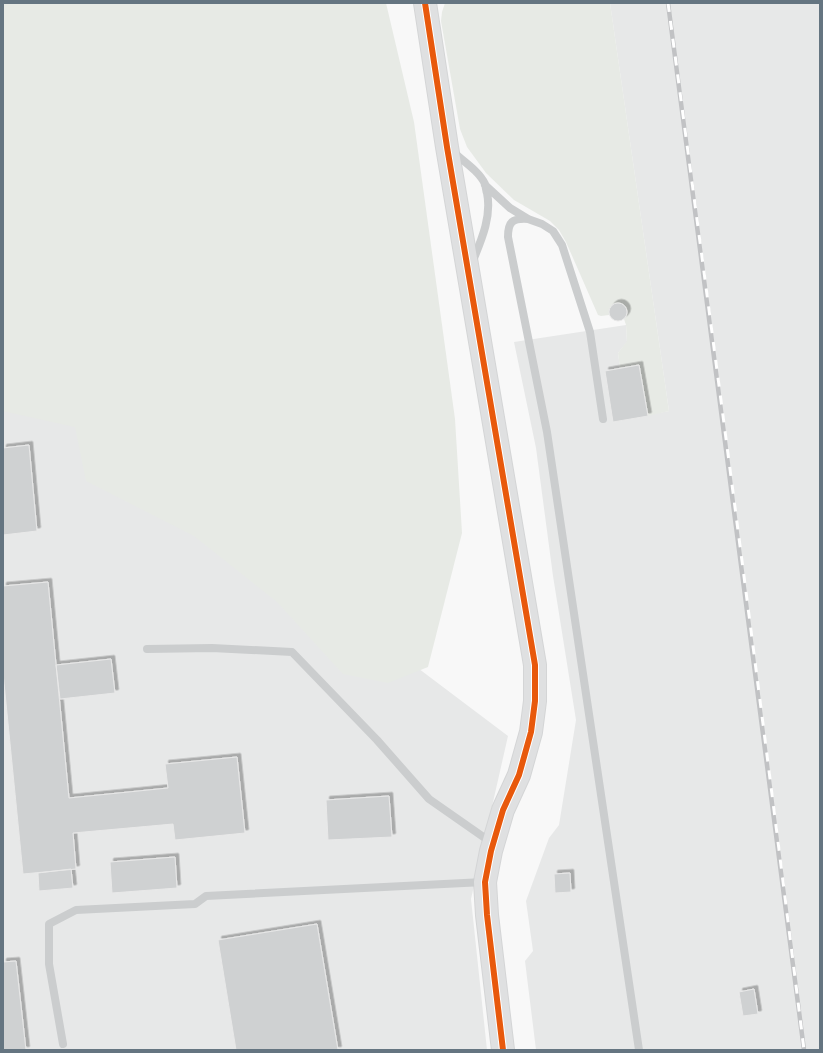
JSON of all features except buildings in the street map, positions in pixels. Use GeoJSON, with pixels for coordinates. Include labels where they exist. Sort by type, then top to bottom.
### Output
{"type":"FeatureCollection","features":[{"type":"Feature","properties":{"kind":"street"},"geometry":{"type":"LineString","coordinates":[[425,3],[447,147],[535,665],[535,701],[531,732],[519,775],[503,810],[493,843],[485,882],[487,915],[503,1050]]}},
{"type":"Feature","properties":{"kind":"lane"},"geometry":{"type":"LineString","coordinates":[[447,147],[476,172],[485,184],[510,208],[528,219],[542,224],[552,231],[562,245],[590,332],[603,419]]}},
{"type":"Feature","properties":{"kind":"lane"},"geometry":{"type":"LineString","coordinates":[[468,273],[481,241],[488,215],[488,200],[485,184]]}},
{"type":"Feature","properties":{"kind":"lane"},"geometry":{"type":"LineString","coordinates":[[528,219],[519,218],[511,222],[508,228],[508,237],[547,432],[639,1050]]}},
{"type":"Feature","properties":{"kind":"lane"},"geometry":{"type":"LineString","coordinates":[[147,649],[212,648],[292,652],[377,740],[429,799],[493,843]]}},
{"type":"Feature","properties":{"kind":"lane"},"geometry":{"type":"LineString","coordinates":[[63,1044],[49,964],[49,924],[76,910],[194,904],[206,896],[485,882]]}},
{"type":"Feature","properties":{"kind":"shaded area"},"geometry":{"type":"Polygon","coordinates":[[[3,3],[386,3],[414,122],[455,419],[462,533],[428,667],[388,683],[343,674],[277,602],[194,536],[86,481],[75,427],[3,411],[3,3]]]}},
{"type":"Feature","properties":{"kind":"shaded area"},"geometry":{"type":"Polygon","coordinates":[[[445,3],[610,3],[669,411],[648,416],[639,365],[620,368],[618,353],[627,341],[624,319],[626,311],[624,307],[619,304],[615,304],[610,309],[609,315],[598,315],[566,242],[559,230],[550,221],[514,200],[486,173],[467,147],[460,129],[441,21],[445,3]]]}},
{"type":"Feature","properties":{"kind":"shaded area"},"geometry":{"type":"Polygon","coordinates":[[[610,3],[820,3],[820,1050],[536,1050],[525,961],[533,951],[526,901],[549,838],[559,825],[576,720],[553,576],[536,448],[514,342],[626,325],[627,342],[618,353],[620,368],[605,371],[613,421],[669,411],[610,3]]]}},
{"type":"Feature","properties":{"kind":"shaded area"},"geometry":{"type":"Polygon","coordinates":[[[3,373],[57,396],[508,736],[471,899],[487,1050],[3,1050],[3,373]]]}},
{"type":"Feature","properties":{"kind":"railway"},"geometry":{"type":"LineString","coordinates":[[668,3],[738,526],[804,1050]]}},
{"type":"Feature","properties":{"kind":"cycle path"},"geometry":{"type":"LineString","coordinates":[[425,3],[447,147],[535,665],[535,701],[531,732],[519,775],[503,810],[491,851],[485,882],[487,915],[503,1050]]}}]}
